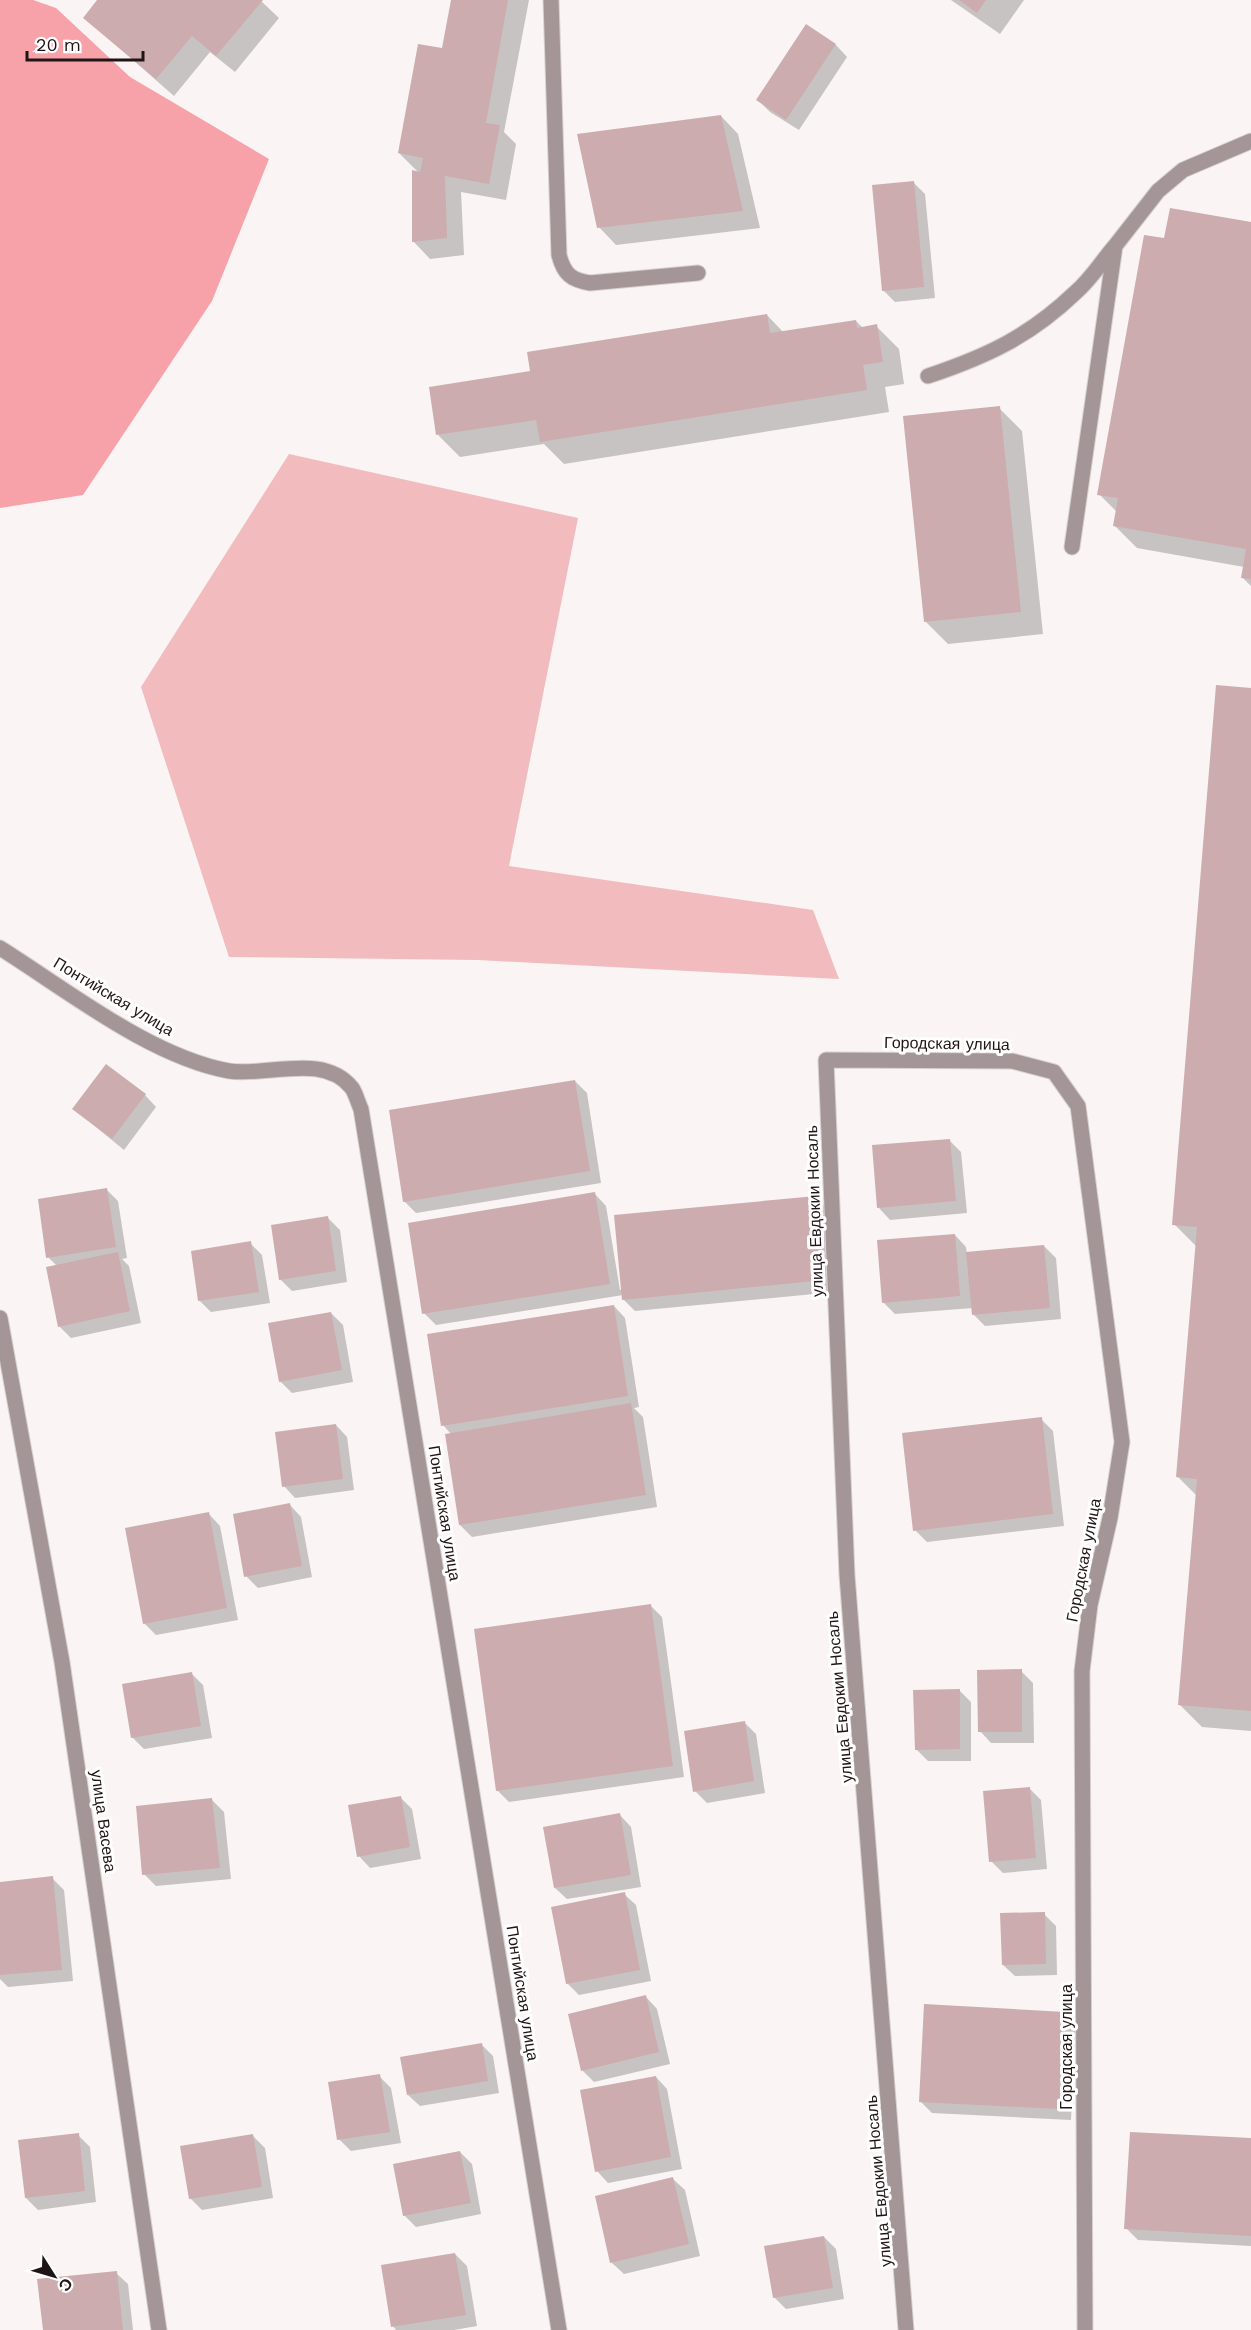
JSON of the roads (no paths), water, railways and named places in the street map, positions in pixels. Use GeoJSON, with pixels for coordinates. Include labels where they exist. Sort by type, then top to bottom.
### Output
{"type":"FeatureCollection","features":[{"type":"Feature","properties":{"kind":"street"},"geometry":{"type":"LineString","coordinates":[[551,0],[559,255],[563,270],[575,280],[590,284],[698,273]]}},
{"type":"Feature","properties":{"kind":"street"},"geometry":{"type":"LineString","coordinates":[[928,376],[983,357],[1034,328],[1078,291],[1158,191],[1182,171],[1251,141]]}},
{"type":"Feature","properties":{"kind":"street"},"geometry":{"type":"LineString","coordinates":[[1072,547],[1115,246]]}},
{"type":"Feature","properties":{"kind":"street","name":"Понтийская улица"},"geometry":{"type":"LineString","coordinates":[[0,948],[140,1037],[186,1059],[231,1071],[314,1069],[336,1075],[352,1089],[361,1109],[559,2330]]}},
{"type":"Feature","properties":{"kind":"street","name":"улица Евдокии Носаль"},"geometry":{"type":"LineString","coordinates":[[826,1060],[847,1575],[906,2330]]}},
{"type":"Feature","properties":{"kind":"street","name":"Городская улица"},"geometry":{"type":"LineString","coordinates":[[826,1060],[1012,1061],[1054,1072],[1078,1106],[1122,1442],[1110,1518],[1090,1605],[1082,1671],[1085,2330]]}},
{"type":"Feature","properties":{"kind":"street","name":"улица Васева"},"geometry":{"type":"LineString","coordinates":[[0,1318],[63,1662],[159,2330]]}}]}
